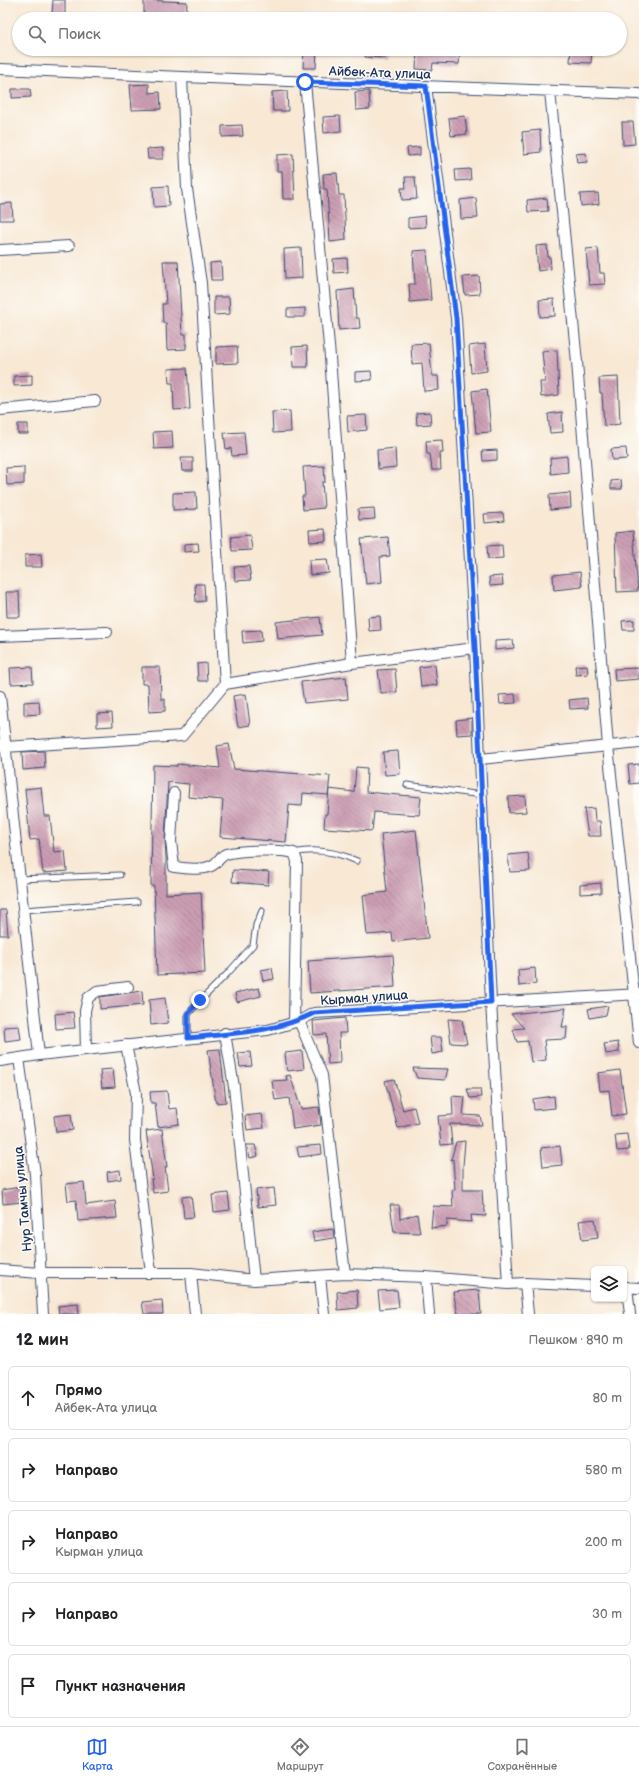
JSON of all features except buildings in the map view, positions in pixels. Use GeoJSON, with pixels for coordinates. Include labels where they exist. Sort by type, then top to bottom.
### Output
{"type":"FeatureCollection","features":[{"type":"Feature","properties":{"kind":"street","name":"Айбек-Ата улица"},"geometry":{"type":"LineString","coordinates":[[0,69],[639,94]]}},
{"type":"Feature","properties":{"kind":"street"},"geometry":{"type":"LineString","coordinates":[[182,77],[187,189],[200,283],[226,684]]}},
{"type":"Feature","properties":{"kind":"street"},"geometry":{"type":"LineString","coordinates":[[305,82],[330,357],[352,663]]}},
{"type":"Feature","properties":{"kind":"street"},"geometry":{"type":"LineString","coordinates":[[426,86],[456,318],[475,648],[491,1002],[508,1284]]}},
{"type":"Feature","properties":{"kind":"street"},"geometry":{"type":"LineString","coordinates":[[550,91],[577,362],[608,746],[637,994],[639,1043]]}},
{"type":"Feature","properties":{"kind":"street"},"geometry":{"type":"LineString","coordinates":[[0,250],[69,246]]}},
{"type":"Feature","properties":{"kind":"street"},"geometry":{"type":"LineString","coordinates":[[0,410],[95,401]]}},
{"type":"Feature","properties":{"kind":"street"},"geometry":{"type":"LineString","coordinates":[[0,636],[107,632]]}},
{"type":"Feature","properties":{"kind":"street"},"geometry":{"type":"LineString","coordinates":[[4,747],[182,736],[226,684],[352,663],[475,648]]}},
{"type":"Feature","properties":{"kind":"street"},"geometry":{"type":"LineString","coordinates":[[0,696],[4,747],[39,1055]]}},
{"type":"Feature","properties":{"kind":"street"},"geometry":{"type":"LineString","coordinates":[[480,759],[639,743]]}},
{"type":"Feature","properties":{"kind":"street"},"geometry":{"type":"LineString","coordinates":[[174,793],[171,841],[174,867],[197,869],[212,866],[224,855],[239,852],[285,851],[294,853],[297,861],[297,1022],[322,1075],[345,1274]]}},
{"type":"Feature","properties":{"kind":"street"},"geometry":{"type":"LineString","coordinates":[[86,1050],[85,1012],[88,998],[97,991],[128,986]]}},
{"type":"Feature","properties":{"kind":"street","name":"Кырман улица"},"geometry":{"type":"LineString","coordinates":[[0,1061],[39,1055],[268,1030],[297,1022],[314,1013],[637,994]]}},
{"type":"Feature","properties":{"kind":"street"},"geometry":{"type":"LineString","coordinates":[[225,1034],[234,1087],[254,1280]]}},
{"type":"Feature","properties":{"kind":"street"},"geometry":{"type":"LineString","coordinates":[[126,1045],[136,1093],[134,1140],[151,1273]]}},
{"type":"Feature","properties":{"kind":"street","name":"Нур Тамчы улица"},"geometry":{"type":"LineString","coordinates":[[19,1058],[34,1174],[43,1314]]}},
{"type":"Feature","properties":{"kind":"street"},"geometry":{"type":"LineString","coordinates":[[0,1270],[40,1273],[191,1273],[254,1280],[345,1274],[426,1277],[508,1284],[525,1283],[591,1286]]}},
{"type":"Feature","properties":{"kind":"street"},"geometry":{"type":"LineString","coordinates":[[191,1273],[195,1314]]}},
{"type":"Feature","properties":{"kind":"street"},"geometry":{"type":"LineString","coordinates":[[320,1276],[324,1314]]}},
{"type":"Feature","properties":{"kind":"street"},"geometry":{"type":"LineString","coordinates":[[426,1277],[429,1314]]}},
{"type":"Feature","properties":{"kind":"street"},"geometry":{"type":"LineString","coordinates":[[525,1283],[528,1314]]}},
{"type":"Feature","properties":{"kind":"street"},"geometry":{"type":"LineString","coordinates":[[627,1287],[639,1288]]}},
{"type":"Feature","properties":{"kind":"street"},"geometry":{"type":"LineString","coordinates":[[627,1294],[630,1314]]}},
{"type":"Feature","properties":{"kind":"lane"},"geometry":{"type":"LineString","coordinates":[[406,785],[482,795]]}},
{"type":"Feature","properties":{"kind":"lane"},"geometry":{"type":"LineString","coordinates":[[294,853],[306,850],[340,854],[357,861]]}},
{"type":"Feature","properties":{"kind":"lane"},"geometry":{"type":"LineString","coordinates":[[19,879],[120,875]]}},
{"type":"Feature","properties":{"kind":"lane"},"geometry":{"type":"LineString","coordinates":[[23,910],[137,902]]}},
{"type":"Feature","properties":{"kind":"lane"},"geometry":{"type":"LineString","coordinates":[[188,1038],[188,1014],[253,945],[256,925],[262,911]]}},
{"type":"Feature","properties":{"kind":"route"},"geometry":{"type":"LineString","coordinates":[[200,1000],[188,1014],[188,1038],[268,1030],[299,1021],[314,1013],[491,1002],[475,648],[456,318],[426,86],[305,82]]}}]}
